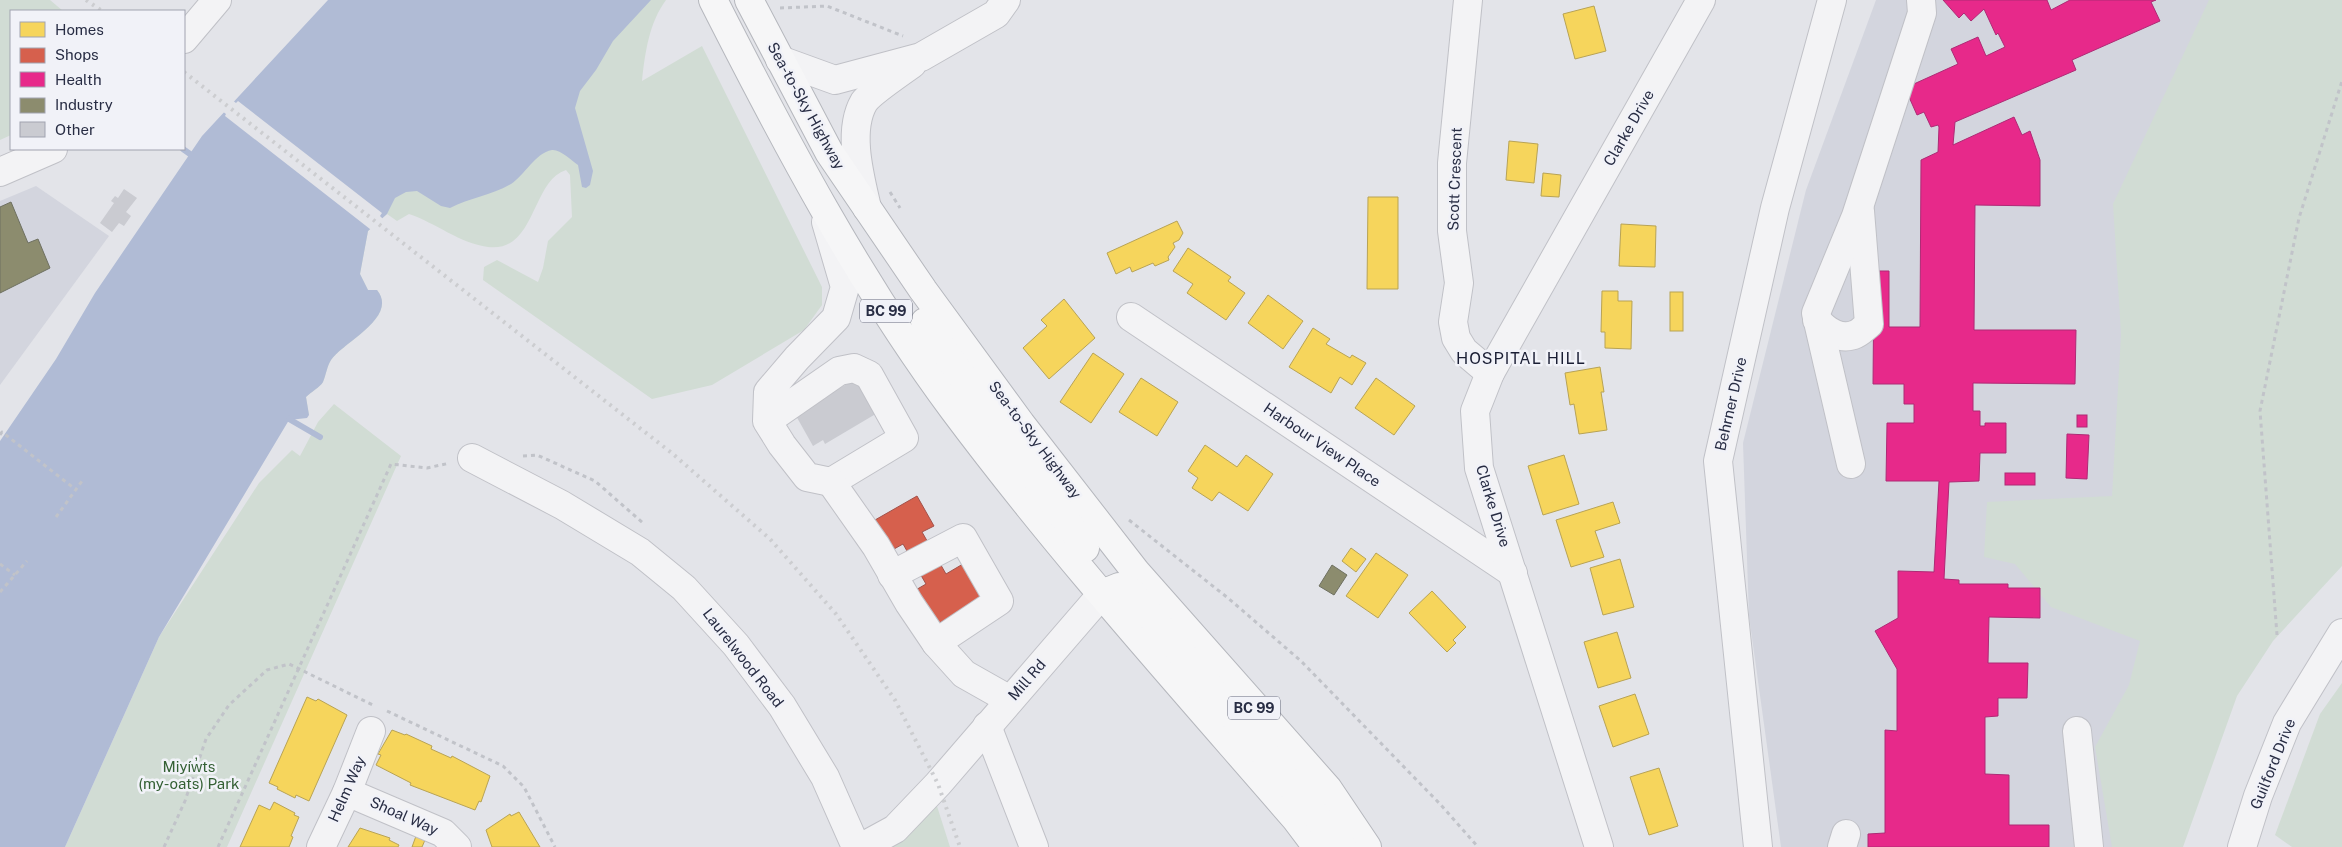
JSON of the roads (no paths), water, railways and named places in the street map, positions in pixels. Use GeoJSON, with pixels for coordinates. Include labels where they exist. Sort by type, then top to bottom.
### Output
{"type":"FeatureCollection","features":[{"type":"Feature","properties":{"kind":"highway","name":"BC 99"},"geometry":{"type":"LineString","coordinates":[[712,0],[822,208],[868,285],[954,410],[1102,594],[1296,819],[1317,847]]}},
{"type":"Feature","properties":{"kind":"highway","name":"Sea-to-Sky Highway"},"geometry":{"type":"LineString","coordinates":[[749,0],[829,152],[869,213],[1021,424],[1136,572],[1328,789],[1367,847]]}},
{"type":"Feature","properties":{"kind":"highway"},"geometry":{"type":"LineString","coordinates":[[869,213],[904,288],[923,319],[957,371],[1053,500],[1088,553],[1096,571],[1102,594],[1119,587],[1130,591],[1342,847]]}},
{"type":"Feature","properties":{"kind":"street"},"geometry":{"type":"LineString","coordinates":[[185,38],[217,0]]}},
{"type":"Feature","properties":{"kind":"street"},"geometry":{"type":"LineString","coordinates":[[780,60],[835,80],[913,46],[996,14],[1006,0]]}},
{"type":"Feature","properties":{"kind":"street","name":"Scott Crescent"},"geometry":{"type":"LineString","coordinates":[[1468,0],[1452,163],[1452,231],[1459,283],[1453,322],[1456,338],[1464,351],[1490,373]]}},
{"type":"Feature","properties":{"kind":"street","name":"Clarke Drive"},"geometry":{"type":"LineString","coordinates":[[1599,847],[1479,468],[1475,411],[1490,373],[1701,0]]}},
{"type":"Feature","properties":{"kind":"street","name":"Behrner Drive"},"geometry":{"type":"LineString","coordinates":[[1758,847],[1718,461],[1775,208],[1832,0]]}},
{"type":"Feature","properties":{"kind":"street"},"geometry":{"type":"LineString","coordinates":[[1851,464],[1816,313],[1859,204],[1922,13],[1921,0]]}},
{"type":"Feature","properties":{"kind":"street"},"geometry":{"type":"LineString","coordinates":[[869,213],[857,166],[856,133],[864,101],[913,46]]}},
{"type":"Feature","properties":{"kind":"street"},"geometry":{"type":"LineString","coordinates":[[0,172],[52,150]]}},
{"type":"Feature","properties":{"kind":"street"},"geometry":{"type":"LineString","coordinates":[[1817,320],[1825,330],[1839,335],[1856,334],[1869,324],[1859,204]]}},
{"type":"Feature","properties":{"kind":"street"},"geometry":{"type":"LineString","coordinates":[[767,421],[839,370],[854,368],[869,375],[904,438],[831,482],[807,477],[782,446],[767,421],[768,392],[797,358],[836,318],[845,287],[822,208]]}},
{"type":"Feature","properties":{"kind":"street","name":"Harbour View Place"},"geometry":{"type":"LineString","coordinates":[[1131,317],[1513,573]]}},
{"type":"Feature","properties":{"kind":"street","name":"Laurelwood Road"},"geometry":{"type":"LineString","coordinates":[[472,458],[562,505],[632,547],[684,588],[736,645],[782,706],[825,777],[856,847]]}},
{"type":"Feature","properties":{"kind":"street"},"geometry":{"type":"LineString","coordinates":[[831,482],[876,546],[892,575],[936,643],[964,674],[1010,700]]}},
{"type":"Feature","properties":{"kind":"street"},"geometry":{"type":"LineString","coordinates":[[892,575],[963,538],[999,601],[936,643]]}},
{"type":"Feature","properties":{"kind":"street","name":"Mill Rd"},"geometry":{"type":"LineString","coordinates":[[862,847],[895,829],[1102,594]]}},
{"type":"Feature","properties":{"kind":"street","name":"Guilford Drive"},"geometry":{"type":"LineString","coordinates":[[2242,847],[2258,796],[2287,723],[2342,632]]}},
{"type":"Feature","properties":{"kind":"street"},"geometry":{"type":"LineString","coordinates":[[987,726],[1034,847]]}},
{"type":"Feature","properties":{"kind":"street","name":"Helm Way"},"geometry":{"type":"LineString","coordinates":[[321,847],[347,792],[371,731]]}},
{"type":"Feature","properties":{"kind":"street"},"geometry":{"type":"LineString","coordinates":[[2077,731],[2089,847]]}},
{"type":"Feature","properties":{"kind":"street","name":"Shoal Way"},"geometry":{"type":"LineString","coordinates":[[347,792],[443,832],[458,847]]}},
{"type":"Feature","properties":{"kind":"water"},"geometry":{"type":"Polygon","coordinates":[[[328,0],[651,0],[613,41],[596,70],[580,91],[575,108],[593,171],[590,185],[586,188],[582,187],[578,165],[562,153],[552,150],[540,155],[511,184],[450,208],[441,206],[417,191],[406,192],[395,198],[387,214],[368,231],[360,274],[368,290],[377,290],[382,300],[381,310],[367,328],[331,360],[323,382],[306,397],[309,415],[307,418],[289,420],[159,637],[65,847],[0,847],[0,441],[56,359],[95,293],[202,136],[328,0]]]}},
{"type":"Feature","properties":{"kind":"waterway"},"geometry":{"type":"LineString","coordinates":[[184,150],[190,154]]}},
{"type":"Feature","properties":{"kind":"waterway"},"geometry":{"type":"LineString","coordinates":[[289,419],[320,437]]}},
{"type":"Feature","properties":{"kind":"railway"},"geometry":{"type":"LineString","coordinates":[[86,0],[101,10]]}},
{"type":"Feature","properties":{"kind":"railway"},"geometry":{"type":"LineString","coordinates":[[185,73],[673,454],[770,539],[836,614],[895,700],[938,784],[960,847]]}},
{"type":"Feature","properties":{"kind":"district","name":"HOSPITAL HILL"},"geometry":{"type":"Point","coordinates":[1521,358]}},
{"type":"Feature","properties":{"kind":"park label","name":"Miyíw̓ts (my-oats) Park"},"geometry":{"type":"Point","coordinates":[189,776]}}]}
